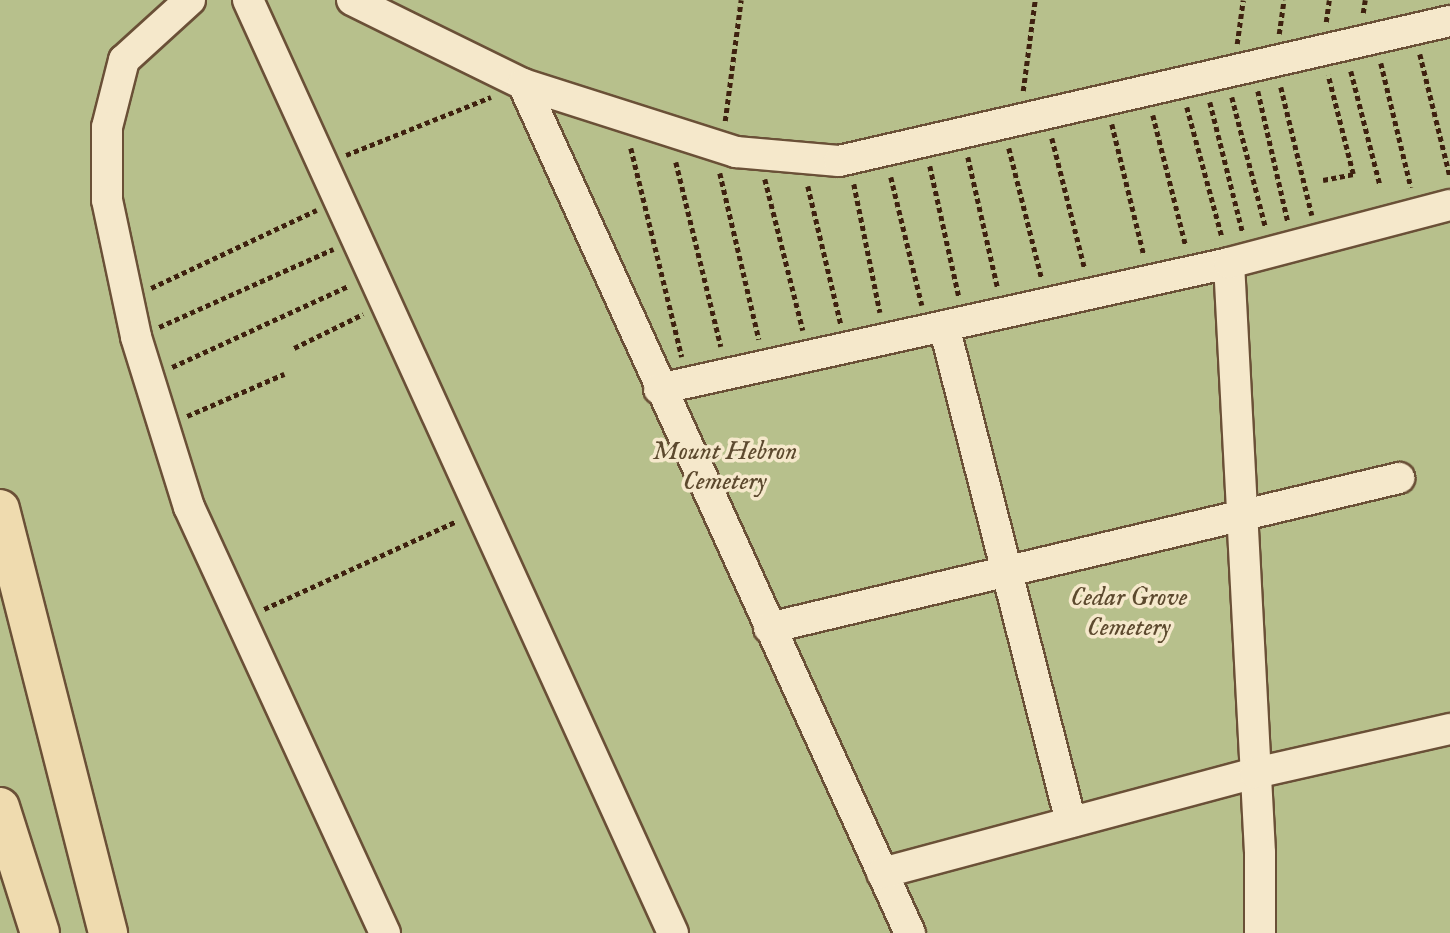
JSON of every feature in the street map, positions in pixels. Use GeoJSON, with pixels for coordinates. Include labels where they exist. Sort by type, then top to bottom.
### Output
{"type":"FeatureCollection","features":[{"type":"Feature","properties":{"kind":"highway"},"geometry":{"type":"LineString","coordinates":[[0,509],[108,933]]}},
{"type":"Feature","properties":{"kind":"highway"},"geometry":{"type":"LineString","coordinates":[[0,536],[28,620]]}},
{"type":"Feature","properties":{"kind":"highway"},"geometry":{"type":"LineString","coordinates":[[0,807],[40,933]]}},
{"type":"Feature","properties":{"kind":"lane"},"geometry":{"type":"LineString","coordinates":[[190,0],[124,60],[107,127],[107,201],[136,337],[189,507],[385,933]]}},
{"type":"Feature","properties":{"kind":"lane"},"geometry":{"type":"LineString","coordinates":[[248,0],[673,933]]}},
{"type":"Feature","properties":{"kind":"lane"},"geometry":{"type":"LineString","coordinates":[[352,0],[523,84],[718,147],[759,155],[849,159],[1450,21]]}},
{"type":"Feature","properties":{"kind":"lane"},"geometry":{"type":"LineString","coordinates":[[523,84],[659,390],[910,933]]}},
{"type":"Feature","properties":{"kind":"lane"},"geometry":{"type":"LineString","coordinates":[[659,390],[1192,271],[1450,205]]}},
{"type":"Feature","properties":{"kind":"lane"},"geometry":{"type":"LineString","coordinates":[[1260,933],[1242,517],[1272,251]]}},
{"type":"Feature","properties":{"kind":"lane"},"geometry":{"type":"LineString","coordinates":[[946,326],[1004,573],[1071,822]]}},
{"type":"Feature","properties":{"kind":"lane"},"geometry":{"type":"LineString","coordinates":[[769,628],[1399,478]]}},
{"type":"Feature","properties":{"kind":"lane"},"geometry":{"type":"LineString","coordinates":[[882,873],[1255,773],[1450,729]]}},
{"type":"Feature","properties":{"kind":"path"},"geometry":{"type":"LineString","coordinates":[[741,0],[718,147],[765,366]]}},
{"type":"Feature","properties":{"kind":"path"},"geometry":{"type":"LineString","coordinates":[[1035,0],[1023,119],[1048,303]]}},
{"type":"Feature","properties":{"kind":"path"},"geometry":{"type":"LineString","coordinates":[[1243,0],[1228,72],[1272,251]]}},
{"type":"Feature","properties":{"kind":"path"},"geometry":{"type":"LineString","coordinates":[[1414,29],[1450,176]]}},
{"type":"Feature","properties":{"kind":"path"},"geometry":{"type":"LineString","coordinates":[[1376,38],[1417,214]]}},
{"type":"Feature","properties":{"kind":"path"},"geometry":{"type":"LineString","coordinates":[[1323,180],[1353,174],[1334,48]]}},
{"type":"Feature","properties":{"kind":"path"},"geometry":{"type":"LineString","coordinates":[[1334,48],[1380,185]]}},
{"type":"Feature","properties":{"kind":"path"},"geometry":{"type":"LineString","coordinates":[[1228,72],[1272,251]]}},
{"type":"Feature","properties":{"kind":"path"},"geometry":{"type":"LineString","coordinates":[[1228,72],[1272,251]]}},
{"type":"Feature","properties":{"kind":"path"},"geometry":{"type":"LineString","coordinates":[[1228,72],[1272,251]]}},
{"type":"Feature","properties":{"kind":"path"},"geometry":{"type":"LineString","coordinates":[[1228,72],[1272,251]]}},
{"type":"Feature","properties":{"kind":"path"},"geometry":{"type":"LineString","coordinates":[[323,165],[523,84]]}},
{"type":"Feature","properties":{"kind":"path"},"geometry":{"type":"LineString","coordinates":[[1147,91],[1192,271]]}},
{"type":"Feature","properties":{"kind":"path"},"geometry":{"type":"LineString","coordinates":[[1106,100],[1150,280]]}},
{"type":"Feature","properties":{"kind":"path"},"geometry":{"type":"LineString","coordinates":[[624,116],[688,383]]}},
{"type":"Feature","properties":{"kind":"path"},"geometry":{"type":"LineString","coordinates":[[1023,119],[1091,293]]}},
{"type":"Feature","properties":{"kind":"path"},"geometry":{"type":"LineString","coordinates":[[668,130],[728,374]]}},
{"type":"Feature","properties":{"kind":"path"},"geometry":{"type":"LineString","coordinates":[[963,132],[1004,313]]}},
{"type":"Feature","properties":{"kind":"path"},"geometry":{"type":"LineString","coordinates":[[925,141],[946,326]]}},
{"type":"Feature","properties":{"kind":"path"},"geometry":{"type":"LineString","coordinates":[[884,150],[946,326]]}},
{"type":"Feature","properties":{"kind":"path"},"geometry":{"type":"LineString","coordinates":[[759,155],[809,356]]}},
{"type":"Feature","properties":{"kind":"path"},"geometry":{"type":"LineString","coordinates":[[801,158],[847,348]]}},
{"type":"Feature","properties":{"kind":"path"},"geometry":{"type":"LineString","coordinates":[[849,159],[886,339]]}},
{"type":"Feature","properties":{"kind":"path"},"geometry":{"type":"LineString","coordinates":[[128,299],[339,200]]}},
{"type":"Feature","properties":{"kind":"path"},"geometry":{"type":"LineString","coordinates":[[136,337],[356,238]]}},
{"type":"Feature","properties":{"kind":"path"},"geometry":{"type":"LineString","coordinates":[[149,378],[373,275]]}},
{"type":"Feature","properties":{"kind":"path"},"geometry":{"type":"LineString","coordinates":[[293,348],[386,303]]}},
{"type":"Feature","properties":{"kind":"path"},"geometry":{"type":"LineString","coordinates":[[164,426],[284,374]]}},
{"type":"Feature","properties":{"kind":"path"},"geometry":{"type":"LineString","coordinates":[[241,620],[480,510]]}},
{"type":"Feature","properties":{"kind":"green space","name":"Mount Hebron Cemetery"},"geometry":{"type":"Polygon","coordinates":[[[0,0],[1450,0],[1450,933],[0,933],[0,0]]]}},
{"type":"Feature","properties":{"kind":"park label","name":"Cedar Grove Cemetery"},"geometry":{"type":"Point","coordinates":[1129,613]}}]}
